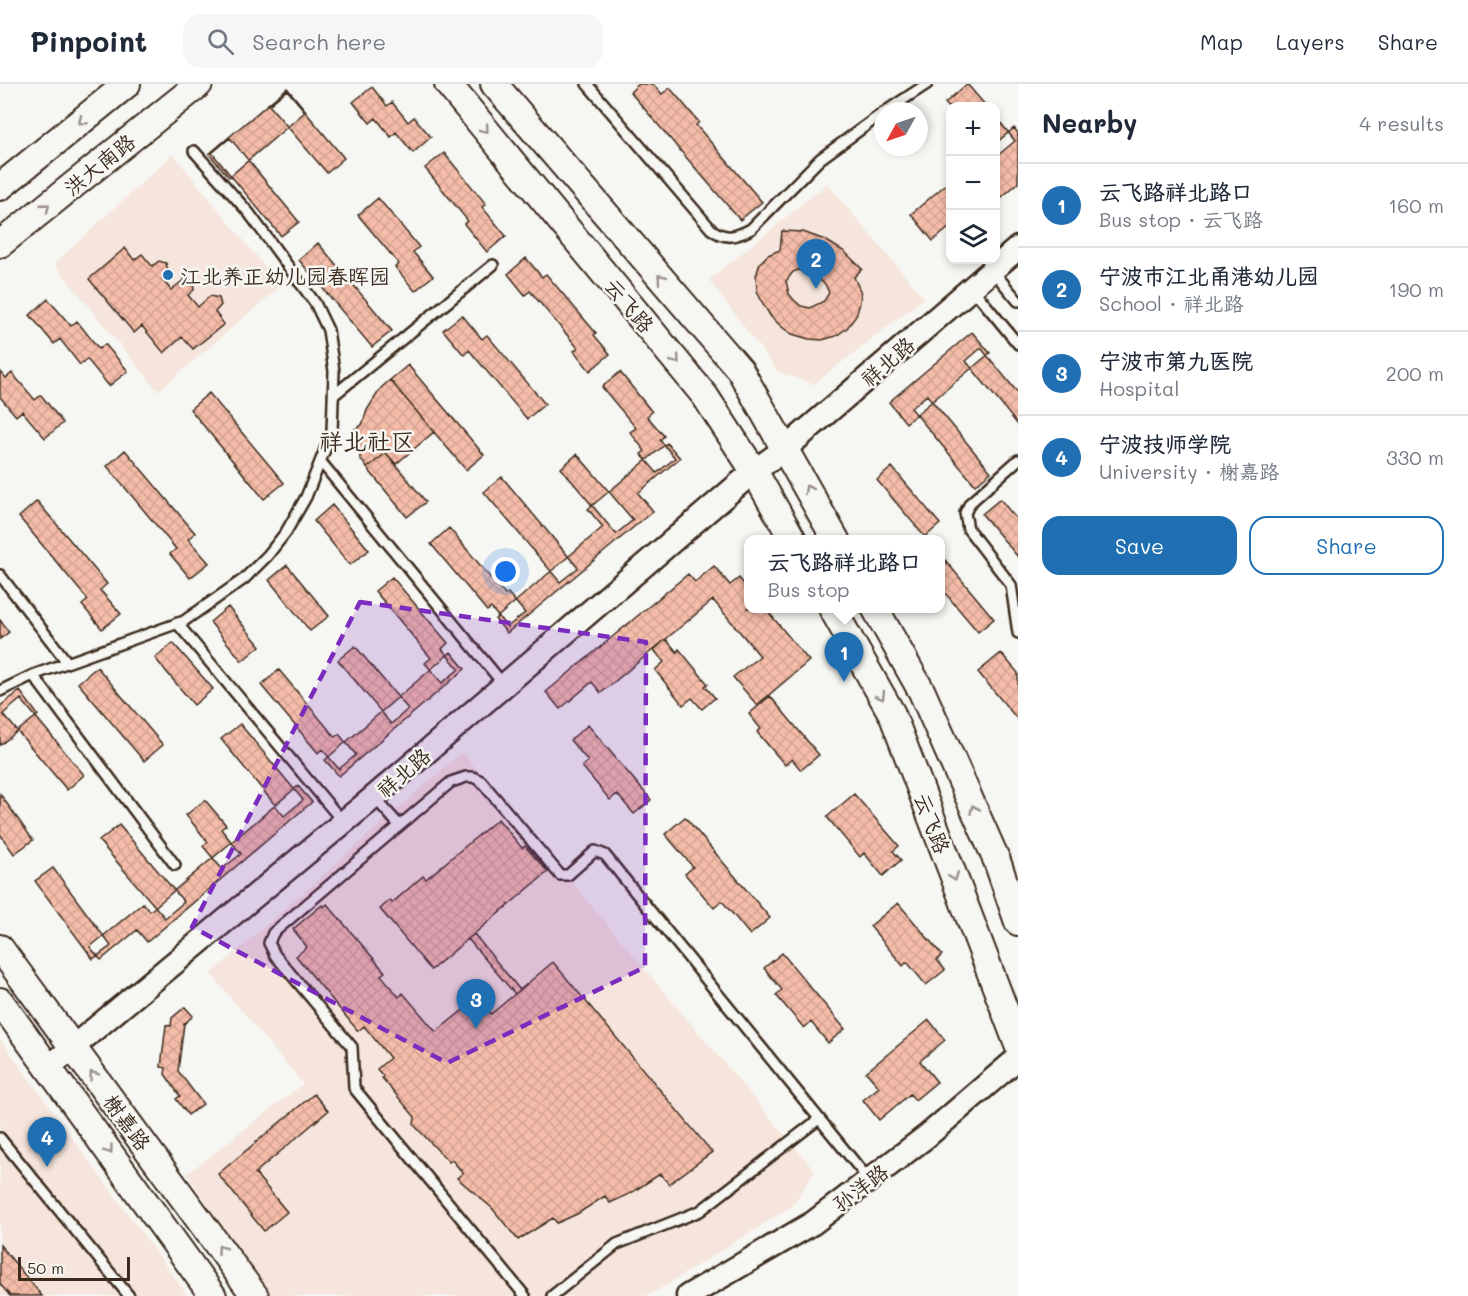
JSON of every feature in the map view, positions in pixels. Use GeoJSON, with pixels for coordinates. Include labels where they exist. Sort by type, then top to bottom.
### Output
{"type":"FeatureCollection","features":[{"type":"Feature","properties":{"kind":"main road"},"geometry":{"type":"LineString","coordinates":[[0,188],[127,84]]}},
{"type":"Feature","properties":{"kind":"main road","name":"洪大南路"},"geometry":{"type":"LineString","coordinates":[[0,244],[199,84]]}},
{"type":"Feature","properties":{"kind":"main road","name":"云飞路"},"geometry":{"type":"LineString","coordinates":[[448,84],[705,396],[754,471],[790,535]]}},
{"type":"Feature","properties":{"kind":"main road","name":"云飞路"},"geometry":{"type":"LineString","coordinates":[[494,84],[740,370],[833,535]]}},
{"type":"Feature","properties":{"kind":"main road","name":"云飞路"},"geometry":{"type":"LineString","coordinates":[[834,613],[892,714],[1018,1045]]}},
{"type":"Feature","properties":{"kind":"main road","name":"云飞路"},"geometry":{"type":"LineString","coordinates":[[877,613],[922,692],[997,861],[1018,922]]}},
{"type":"Feature","properties":{"kind":"main road","name":"榭嘉路"},"geometry":{"type":"LineString","coordinates":[[0,948],[255,1296]]}},
{"type":"Feature","properties":{"kind":"main road","name":"榭嘉路"},"geometry":{"type":"LineString","coordinates":[[0,1001],[213,1296]]}},
{"type":"Feature","properties":{"kind":"street","name":"祥北路"},"geometry":{"type":"LineString","coordinates":[[1000,252],[1018,233]]}},
{"type":"Feature","properties":{"kind":"street","name":"祥北路"},"geometry":{"type":"LineString","coordinates":[[1000,257],[1018,248]]}},
{"type":"Feature","properties":{"kind":"street","name":"祥北路"},"geometry":{"type":"LineString","coordinates":[[49,1067],[374,797],[754,471],[782,443],[989,264]]}},
{"type":"Feature","properties":{"kind":"street","name":"祥北路"},"geometry":{"type":"LineString","coordinates":[[782,443],[972,288],[990,264]]}},
{"type":"Feature","properties":{"kind":"street","name":"孙洋路"},"geometry":{"type":"LineString","coordinates":[[688,1296],[813,1222],[927,1136],[1018,1058]]}},
{"type":"Feature","properties":{"kind":"lane"},"geometry":{"type":"LineString","coordinates":[[587,84],[711,229],[718,235],[729,237],[751,229],[820,159],[874,120]]}},
{"type":"Feature","properties":{"kind":"lane"},"geometry":{"type":"LineString","coordinates":[[900,102],[927,84]]}},
{"type":"Feature","properties":{"kind":"lane"},"geometry":{"type":"LineString","coordinates":[[0,691],[33,675],[177,623],[200,611],[244,579],[268,555],[286,532],[306,497],[332,432],[334,371],[328,330],[315,303],[249,213],[194,151]]}},
{"type":"Feature","properties":{"kind":"lane"},"geometry":{"type":"LineString","coordinates":[[994,264],[1018,301]]}},
{"type":"Feature","properties":{"kind":"lane"},"geometry":{"type":"LineString","coordinates":[[334,395],[493,265]]}},
{"type":"Feature","properties":{"kind":"lane"},"geometry":{"type":"LineString","coordinates":[[972,288],[1018,344]]}},
{"type":"Feature","properties":{"kind":"lane"},"geometry":{"type":"LineString","coordinates":[[1018,459],[970,503],[965,513],[968,529],[1011,585],[1018,633]]}},
{"type":"Feature","properties":{"kind":"lane"},"geometry":{"type":"LineString","coordinates":[[321,462],[504,685]]}},
{"type":"Feature","properties":{"kind":"lane"},"geometry":{"type":"LineString","coordinates":[[0,575],[67,662]]}},
{"type":"Feature","properties":{"kind":"lane"},"geometry":{"type":"LineString","coordinates":[[177,623],[343,822]]}},
{"type":"Feature","properties":{"kind":"lane"},"geometry":{"type":"LineString","coordinates":[[33,675],[175,866]]}},
{"type":"Feature","properties":{"kind":"lane"},"geometry":{"type":"LineString","coordinates":[[525,1296],[354,1088],[352,1047],[275,955],[269,943],[273,933],[451,782],[466,777],[473,777],[481,781],[560,874],[568,875],[595,852],[605,855],[869,1180]]}},
{"type":"Feature","properties":{"kind":"lane"},"geometry":{"type":"LineString","coordinates":[[374,797],[399,825]]}},
{"type":"Feature","properties":{"kind":"lane"},"geometry":{"type":"LineString","coordinates":[[552,1296],[617,1244],[700,1211],[819,1119]]}},
{"type":"Feature","properties":{"kind":"lane"},"geometry":{"type":"LineString","coordinates":[[0,1138],[129,1296]]}},
{"type":"Feature","properties":{"kind":"highlighted area"},"geometry":{"type":"Polygon","coordinates":[[[360,602],[646,642],[645,967],[447,1063],[192,927],[360,602]]]}},
{"type":"Feature","properties":{"kind":"shaded area","name":"江北养正幼儿园春晖园"},"geometry":{"type":"Polygon","coordinates":[[[173,154],[281,286],[158,391],[54,264],[173,154]]]}},
{"type":"Feature","properties":{"kind":"shaded area"},"geometry":{"type":"Polygon","coordinates":[[[827,184],[924,298],[814,384],[778,372],[709,280],[827,184]]]}},
{"type":"Feature","properties":{"kind":"shaded area"},"geometry":{"type":"Polygon","coordinates":[[[462,752],[815,1171],[792,1206],[655,1292],[645,1296],[271,1296],[187,1174],[303,1084],[211,974],[462,752]]]}},
{"type":"Feature","properties":{"kind":"shaded area"},"geometry":{"type":"Polygon","coordinates":[[[0,1039],[188,1296],[0,1296],[0,1039]]]}},
{"type":"Feature","properties":{"kind":"building"},"geometry":{"type":"Polygon","coordinates":[[[639,84],[653,84],[662,94],[670,88],[699,122],[696,125],[762,202],[740,220],[630,92],[639,84]]]}},
{"type":"Feature","properties":{"kind":"building"},"geometry":{"type":"Polygon","coordinates":[[[967,84],[983,102],[946,102],[967,84]]]}},
{"type":"Feature","properties":{"kind":"building"},"geometry":{"type":"Polygon","coordinates":[[[372,87],[387,106],[392,102],[408,122],[414,117],[431,137],[413,153],[396,132],[391,137],[376,118],[370,123],[353,102],[372,87]]]}},
{"type":"Feature","properties":{"kind":"building"},"geometry":{"type":"Polygon","coordinates":[[[287,88],[306,111],[229,177],[209,154],[287,88]]]}},
{"type":"Feature","properties":{"kind":"building"},"geometry":{"type":"Polygon","coordinates":[[[287,90],[344,158],[327,173],[269,105],[287,90]]]}},
{"type":"Feature","properties":{"kind":"building"},"geometry":{"type":"Polygon","coordinates":[[[1000,122],[1015,141],[1000,154],[1000,122]]]}},
{"type":"Feature","properties":{"kind":"building"},"geometry":{"type":"Polygon","coordinates":[[[1014,128],[1018,133],[1018,183],[1000,199],[1000,156],[1000,140],[1014,128]]]}},
{"type":"Feature","properties":{"kind":"building"},"geometry":{"type":"Polygon","coordinates":[[[230,138],[299,222],[281,236],[212,153],[230,138]]]}},
{"type":"Feature","properties":{"kind":"building"},"geometry":{"type":"Polygon","coordinates":[[[444,153],[486,204],[482,207],[506,236],[487,252],[464,224],[468,221],[425,168],[444,153]]]}},
{"type":"Feature","properties":{"kind":"building"},"geometry":{"type":"Polygon","coordinates":[[[946,184],[946,230],[933,241],[911,214],[946,184]]]}},
{"type":"Feature","properties":{"kind":"building"},"geometry":{"type":"Polygon","coordinates":[[[378,198],[419,247],[413,252],[433,276],[415,291],[395,267],[399,264],[358,215],[378,198]]]}},
{"type":"Feature","properties":{"kind":"building"},"geometry":{"type":"Polygon","coordinates":[[[782,231],[803,232],[825,240],[845,252],[862,269],[854,277],[861,293],[860,303],[856,316],[847,328],[836,336],[822,340],[809,339],[792,334],[771,317],[757,291],[756,276],[760,263],[768,255],[780,250],[782,231]],[[798,270],[793,272],[786,281],[789,294],[794,300],[801,306],[810,308],[824,301],[829,293],[825,284],[809,273],[798,270]]]}},
{"type":"Feature","properties":{"kind":"building"},"geometry":{"type":"Polygon","coordinates":[[[318,243],[392,331],[372,347],[299,260],[318,243]]]}},
{"type":"Feature","properties":{"kind":"building"},"geometry":{"type":"Polygon","coordinates":[[[125,248],[134,260],[142,254],[152,266],[159,261],[166,263],[168,271],[162,279],[171,290],[185,279],[193,281],[194,290],[188,295],[198,307],[210,296],[219,298],[221,305],[215,312],[224,324],[193,349],[182,337],[164,353],[142,326],[134,333],[89,279],[125,248]]]}},
{"type":"Feature","properties":{"kind":"building"},"geometry":{"type":"Polygon","coordinates":[[[526,258],[542,277],[546,274],[596,333],[594,335],[610,354],[590,371],[574,351],[578,348],[530,291],[525,295],[508,274],[526,258]]]}},
{"type":"Feature","properties":{"kind":"building"},"geometry":{"type":"Polygon","coordinates":[[[48,299],[71,326],[77,321],[99,349],[105,344],[128,371],[109,386],[87,359],[80,365],[60,339],[54,344],[30,315],[48,299]]]}},
{"type":"Feature","properties":{"kind":"building"},"geometry":{"type":"Polygon","coordinates":[[[462,315],[482,339],[487,335],[545,404],[527,419],[469,350],[464,355],[443,330],[462,315]]]}},
{"type":"Feature","properties":{"kind":"building"},"geometry":{"type":"Polygon","coordinates":[[[972,332],[990,353],[906,423],[889,402],[972,332]]]}},
{"type":"Feature","properties":{"kind":"building"},"geometry":{"type":"Polygon","coordinates":[[[981,348],[1018,393],[1018,425],[966,361],[981,348]]]}},
{"type":"Feature","properties":{"kind":"building"},"geometry":{"type":"Polygon","coordinates":[[[408,365],[484,455],[466,470],[390,380],[408,365]]]}},
{"type":"Feature","properties":{"kind":"building"},"geometry":{"type":"Polygon","coordinates":[[[0,371],[6,378],[12,373],[35,400],[41,395],[63,423],[45,438],[22,411],[16,416],[0,397],[0,371]]]}},
{"type":"Feature","properties":{"kind":"building"},"geometry":{"type":"Polygon","coordinates":[[[620,372],[652,412],[647,416],[664,436],[660,440],[675,458],[657,473],[641,454],[645,451],[630,432],[636,428],[602,387],[620,372]]]}},
{"type":"Feature","properties":{"kind":"building"},"geometry":{"type":"Polygon","coordinates":[[[390,380],[434,432],[396,464],[386,453],[367,468],[360,458],[359,448],[352,441],[352,431],[362,425],[367,410],[381,388],[390,380]]]}},
{"type":"Feature","properties":{"kind":"building"},"geometry":{"type":"Polygon","coordinates":[[[209,393],[284,483],[264,499],[190,409],[209,393]]]}},
{"type":"Feature","properties":{"kind":"building"},"geometry":{"type":"Polygon","coordinates":[[[927,395],[991,472],[975,485],[911,408],[927,395]]]}},
{"type":"Feature","properties":{"kind":"building"},"geometry":{"type":"Polygon","coordinates":[[[667,443],[680,458],[638,493],[653,511],[507,633],[495,619],[603,527],[588,509],[667,443]]]}},
{"type":"Feature","properties":{"kind":"building"},"geometry":{"type":"Polygon","coordinates":[[[125,450],[195,533],[188,539],[209,563],[190,578],[170,554],[176,549],[107,466],[125,450]]]}},
{"type":"Feature","properties":{"kind":"building"},"geometry":{"type":"Polygon","coordinates":[[[386,453],[426,502],[407,517],[367,468],[386,453]]]}},
{"type":"Feature","properties":{"kind":"building"},"geometry":{"type":"Polygon","coordinates":[[[577,454],[633,520],[616,534],[561,468],[577,454]]]}},
{"type":"Feature","properties":{"kind":"building"},"geometry":{"type":"Polygon","coordinates":[[[892,467],[940,524],[927,535],[923,535],[877,480],[892,467]]]}},
{"type":"Feature","properties":{"kind":"building"},"geometry":{"type":"Polygon","coordinates":[[[502,477],[578,568],[560,582],[484,492],[502,477]]]}},
{"type":"Feature","properties":{"kind":"building"},"geometry":{"type":"Polygon","coordinates":[[[1000,499],[1018,521],[1018,557],[982,514],[1000,499]]]}},
{"type":"Feature","properties":{"kind":"building"},"geometry":{"type":"Polygon","coordinates":[[[37,501],[107,584],[100,590],[121,614],[102,629],[82,605],[88,600],[19,517],[37,501]]]}},
{"type":"Feature","properties":{"kind":"building"},"geometry":{"type":"Polygon","coordinates":[[[332,505],[369,550],[350,565],[314,521],[332,505]]]}},
{"type":"Feature","properties":{"kind":"building"},"geometry":{"type":"Polygon","coordinates":[[[449,528],[505,595],[508,593],[525,613],[507,627],[491,608],[487,611],[431,544],[449,528]]]}},
{"type":"Feature","properties":{"kind":"building"},"geometry":{"type":"Polygon","coordinates":[[[945,560],[994,619],[978,632],[945,593],[945,560]]]}},
{"type":"Feature","properties":{"kind":"building"},"geometry":{"type":"Polygon","coordinates":[[[287,565],[329,616],[310,631],[269,580],[287,565]]]}},
{"type":"Feature","properties":{"kind":"building"},"geometry":{"type":"Polygon","coordinates":[[[714,566],[730,585],[739,578],[744,584],[744,613],[769,613],[809,661],[757,705],[733,677],[760,656],[713,600],[601,693],[592,682],[560,709],[546,692],[688,574],[695,582],[714,566]]]}},
{"type":"Feature","properties":{"kind":"building"},"geometry":{"type":"Polygon","coordinates":[[[392,577],[448,643],[442,649],[459,669],[442,683],[425,663],[431,658],[375,591],[392,577]]]}},
{"type":"Feature","properties":{"kind":"building"},"geometry":{"type":"Polygon","coordinates":[[[228,607],[260,646],[242,661],[210,622],[228,607]]]}},
{"type":"Feature","properties":{"kind":"building"},"geometry":{"type":"Polygon","coordinates":[[[0,620],[9,632],[0,639],[0,620]]]}},
{"type":"Feature","properties":{"kind":"building"},"geometry":{"type":"Polygon","coordinates":[[[666,639],[677,652],[679,649],[708,684],[705,686],[715,698],[702,709],[692,698],[683,705],[655,670],[664,662],[654,650],[666,639]]]}},
{"type":"Feature","properties":{"kind":"building"},"geometry":{"type":"Polygon","coordinates":[[[173,643],[213,689],[194,705],[155,658],[173,643]]]}},
{"type":"Feature","properties":{"kind":"building"},"geometry":{"type":"Polygon","coordinates":[[[355,646],[408,709],[391,724],[338,660],[355,646]]]}},
{"type":"Feature","properties":{"kind":"building"},"geometry":{"type":"Polygon","coordinates":[[[451,652],[465,669],[339,776],[325,760],[451,652]]]}},
{"type":"Feature","properties":{"kind":"building"},"geometry":{"type":"Polygon","coordinates":[[[1001,653],[1018,673],[1018,720],[978,672],[1001,653]]]}},
{"type":"Feature","properties":{"kind":"building"},"geometry":{"type":"Polygon","coordinates":[[[97,667],[163,745],[144,761],[78,683],[97,667]]]}},
{"type":"Feature","properties":{"kind":"building"},"geometry":{"type":"Polygon","coordinates":[[[279,670],[335,737],[339,734],[356,755],[339,769],[322,749],[318,753],[261,685],[279,670]]]}},
{"type":"Feature","properties":{"kind":"building"},"geometry":{"type":"Polygon","coordinates":[[[20,691],[38,715],[0,745],[0,706],[20,691]]]}},
{"type":"Feature","properties":{"kind":"building"},"geometry":{"type":"Polygon","coordinates":[[[770,696],[819,755],[801,770],[792,759],[785,765],[757,732],[761,729],[749,714],[770,696]]]}},
{"type":"Feature","properties":{"kind":"building"},"geometry":{"type":"Polygon","coordinates":[[[21,699],[84,775],[67,790],[3,714],[21,699]]]}},
{"type":"Feature","properties":{"kind":"building"},"geometry":{"type":"Polygon","coordinates":[[[240,724],[303,800],[284,816],[221,739],[240,724]]]}},
{"type":"Feature","properties":{"kind":"building"},"geometry":{"type":"Polygon","coordinates":[[[588,725],[651,800],[634,814],[617,794],[610,800],[582,766],[588,761],[570,740],[588,725]]]}},
{"type":"Feature","properties":{"kind":"building"},"geometry":{"type":"Polygon","coordinates":[[[298,786],[312,802],[147,942],[137,930],[101,960],[90,947],[143,903],[150,911],[298,786]]]}},
{"type":"Feature","properties":{"kind":"building"},"geometry":{"type":"Polygon","coordinates":[[[0,794],[33,840],[14,854],[0,834],[0,794]]]}},
{"type":"Feature","properties":{"kind":"building"},"geometry":{"type":"Polygon","coordinates":[[[854,794],[899,846],[893,851],[901,860],[883,876],[864,853],[860,857],[827,817],[854,794]]]}},
{"type":"Feature","properties":{"kind":"building"},"geometry":{"type":"Polygon","coordinates":[[[205,800],[226,825],[221,829],[241,854],[222,869],[203,846],[208,842],[186,815],[205,800]]]}},
{"type":"Feature","properties":{"kind":"building"},"geometry":{"type":"Polygon","coordinates":[[[685,817],[770,918],[750,935],[722,901],[714,908],[685,874],[693,867],[665,834],[685,817]]]}},
{"type":"Feature","properties":{"kind":"building"},"geometry":{"type":"Polygon","coordinates":[[[498,819],[522,848],[525,846],[548,872],[431,970],[380,909],[390,900],[392,903],[423,876],[426,879],[498,819]]]}},
{"type":"Feature","properties":{"kind":"building"},"geometry":{"type":"Polygon","coordinates":[[[119,825],[184,902],[165,918],[99,841],[119,825]]]}},
{"type":"Feature","properties":{"kind":"building"},"geometry":{"type":"Polygon","coordinates":[[[53,868],[111,946],[93,959],[35,881],[53,868]]]}},
{"type":"Feature","properties":{"kind":"building"},"geometry":{"type":"Polygon","coordinates":[[[898,903],[942,955],[937,960],[945,970],[926,985],[907,962],[903,966],[870,926],[898,903]]]}},
{"type":"Feature","properties":{"kind":"building"},"geometry":{"type":"Polygon","coordinates":[[[327,904],[385,972],[381,975],[399,997],[403,993],[436,1032],[478,998],[491,1014],[553,962],[712,1152],[669,1184],[660,1174],[631,1193],[610,1203],[605,1196],[577,1214],[557,1223],[553,1218],[518,1240],[492,1208],[457,1178],[463,1173],[452,1160],[449,1162],[414,1125],[415,1117],[377,1069],[390,1058],[364,1026],[358,1031],[296,956],[307,947],[293,929],[322,905],[324,907],[327,904]]]}},
{"type":"Feature","properties":{"kind":"building"},"geometry":{"type":"Polygon","coordinates":[[[474,934],[520,990],[515,994],[468,939],[474,934]]]}},
{"type":"Feature","properties":{"kind":"building"},"geometry":{"type":"Polygon","coordinates":[[[782,953],[845,1029],[828,1043],[811,1022],[804,1028],[776,995],[782,990],[764,968],[782,953]]]}},
{"type":"Feature","properties":{"kind":"building"},"geometry":{"type":"Polygon","coordinates":[[[185,1007],[193,1016],[184,1024],[178,1071],[203,1104],[188,1115],[176,1099],[180,1096],[165,1074],[166,1068],[161,1067],[166,1025],[171,1026],[172,1018],[185,1007]]]}},
{"type":"Feature","properties":{"kind":"building"},"geometry":{"type":"Polygon","coordinates":[[[929,1020],[945,1040],[920,1061],[937,1082],[915,1100],[910,1094],[879,1120],[863,1100],[879,1087],[866,1072],[929,1020]]]}},
{"type":"Feature","properties":{"kind":"building"},"geometry":{"type":"Polygon","coordinates":[[[314,1094],[328,1111],[255,1173],[287,1212],[264,1231],[218,1174],[314,1094]]]}},
{"type":"Feature","properties":{"kind":"building"},"geometry":{"type":"Polygon","coordinates":[[[0,1245],[42,1296],[10,1296],[0,1284],[0,1245]]]}},
{"type":"Feature","properties":{"kind":"place","name":"江北养正幼儿园春晖园"},"geometry":{"type":"Point","coordinates":[168,275]}},
{"type":"Feature","properties":{"kind":"place","name":"宁波市江北甬港幼儿园"},"geometry":{"type":"Point","coordinates":[816,289]}},
{"type":"Feature","properties":{"kind":"place","name":"云飞路祥北路口"},"geometry":{"type":"Point","coordinates":[844,682]}},
{"type":"Feature","properties":{"kind":"place","name":"宁波市第九医院"},"geometry":{"type":"Point","coordinates":[476,1029]}},
{"type":"Feature","properties":{"kind":"place","name":"宁波技师学院"},"geometry":{"type":"Point","coordinates":[47,1167]}},
{"type":"Feature","properties":{"kind":"district","name":"祥北社区"},"geometry":{"type":"Point","coordinates":[367,440]}}]}
